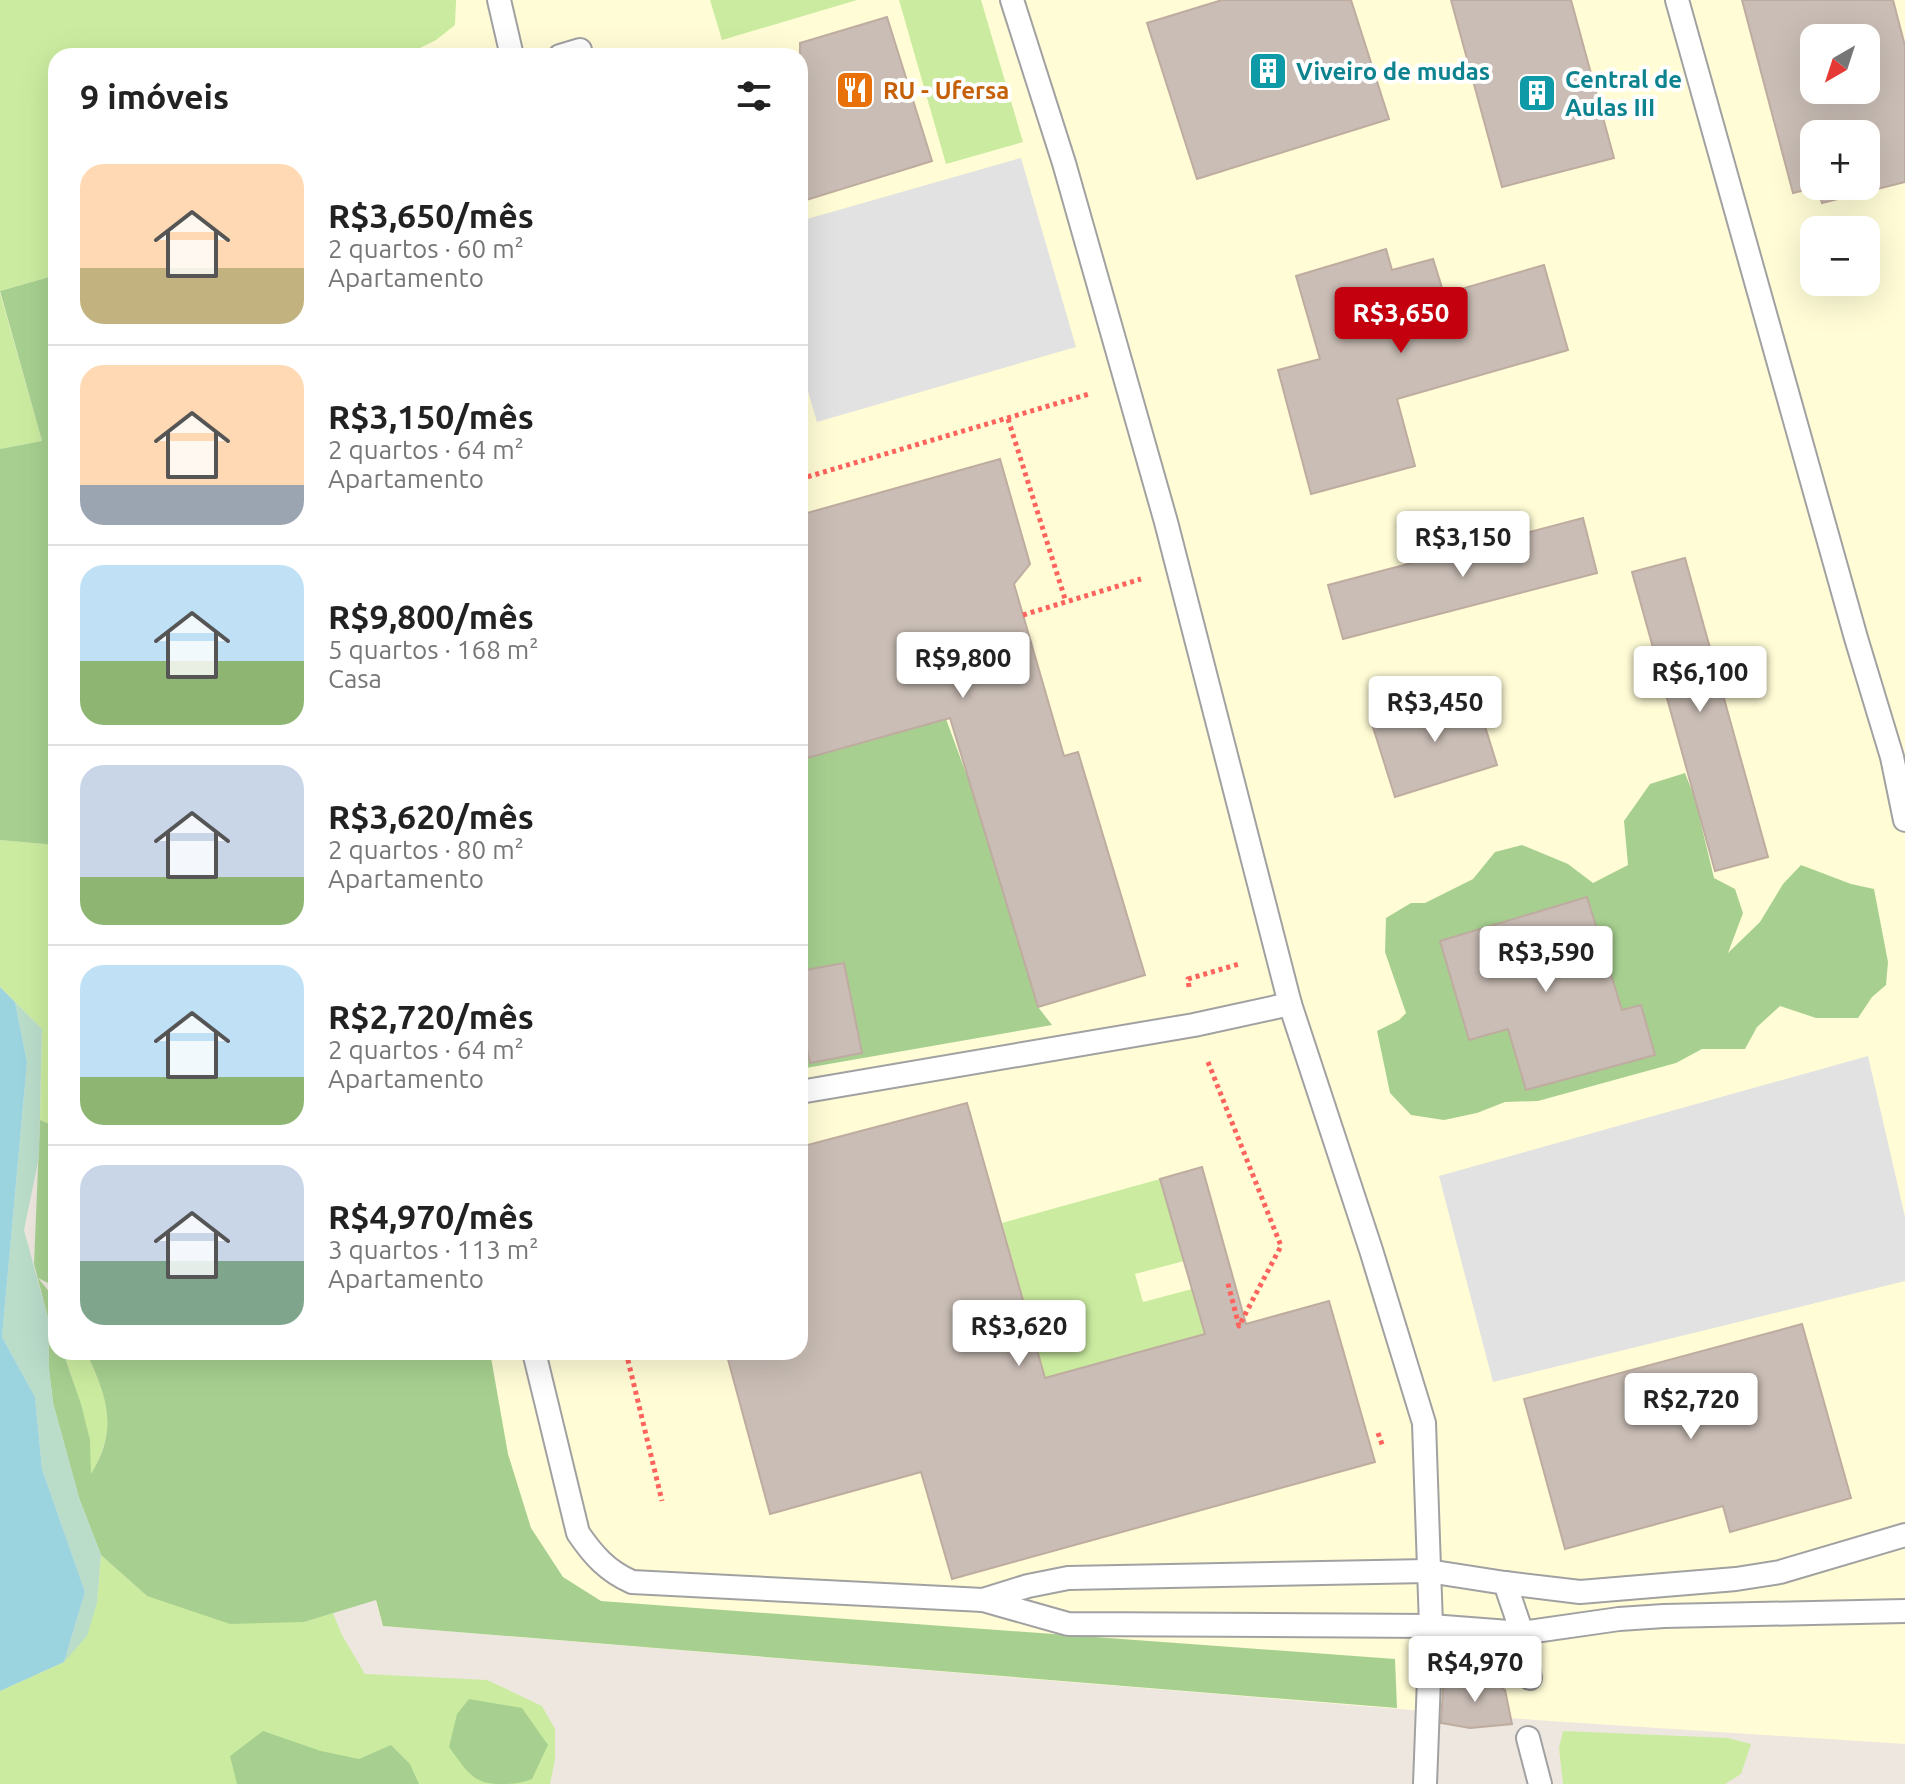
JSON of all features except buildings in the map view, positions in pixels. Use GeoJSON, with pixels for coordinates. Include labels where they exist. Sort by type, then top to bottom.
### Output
{"type":"FeatureCollection","features":[{"type":"Feature","properties":{"kind":"lane"},"geometry":{"type":"LineString","coordinates":[[499,0],[510,48]]}},
{"type":"Feature","properties":{"kind":"lane"},"geometry":{"type":"LineString","coordinates":[[1012,0],[1064,163],[1166,522],[1290,1004],[1424,1423],[1431,1626],[1425,1784]]}},
{"type":"Feature","properties":{"kind":"lane"},"geometry":{"type":"LineString","coordinates":[[1677,0],[1856,638],[1898,758],[1905,820]]}},
{"type":"Feature","properties":{"kind":"lane"},"geometry":{"type":"LineString","coordinates":[[808,1091],[1194,1025],[1290,1004]]}},
{"type":"Feature","properties":{"kind":"lane"},"geometry":{"type":"LineString","coordinates":[[536,1360],[578,1533],[592,1554],[615,1575],[632,1582],[983,1600],[1068,1624],[1431,1626],[1522,1633],[1664,1616],[1905,1611]]}},
{"type":"Feature","properties":{"kind":"lane"},"geometry":{"type":"LineString","coordinates":[[983,1600],[1068,1578],[1428,1571],[1580,1592],[1736,1579],[1780,1572],[1905,1535]]}},
{"type":"Feature","properties":{"kind":"lane"},"geometry":{"type":"LineString","coordinates":[[1505,1583],[1522,1633],[1530,1678]]}},
{"type":"Feature","properties":{"kind":"lane"},"geometry":{"type":"LineString","coordinates":[[1528,1738],[1540,1784]]}},
{"type":"Feature","properties":{"kind":"path"},"geometry":{"type":"LineString","coordinates":[[808,477],[1090,394]]}},
{"type":"Feature","properties":{"kind":"path"},"geometry":{"type":"LineString","coordinates":[[1008,419],[1066,602]]}},
{"type":"Feature","properties":{"kind":"path"},"geometry":{"type":"LineString","coordinates":[[1023,615],[1142,579]]}},
{"type":"Feature","properties":{"kind":"path"},"geometry":{"type":"LineString","coordinates":[[1194,1025],[1281,1246],[1239,1326],[1227,1280]]}},
{"type":"Feature","properties":{"kind":"path"},"geometry":{"type":"LineString","coordinates":[[628,1360],[662,1501]]}},
{"type":"Feature","properties":{"kind":"shaded area"},"geometry":{"type":"Polygon","coordinates":[[[0,0],[1905,0],[1905,1744],[1535,1720],[383,1626],[307,1360],[808,1360],[808,48],[48,48],[48,461],[0,293],[0,0]]]}},
{"type":"Feature","properties":{"kind":"shaded area"},"geometry":{"type":"Polygon","coordinates":[[[1021,158],[1076,347],[817,422],[808,391],[808,219],[1021,158]]]}},
{"type":"Feature","properties":{"kind":"shaded area"},"geometry":{"type":"Polygon","coordinates":[[[1868,1056],[1905,1217],[1905,1281],[1493,1382],[1439,1176],[1868,1056]]]}},
{"type":"Feature","properties":{"kind":"green space"},"geometry":{"type":"Polygon","coordinates":[[[0,0],[456,0],[455,25],[420,48],[48,48],[48,277],[0,291],[0,0]]]}},
{"type":"Feature","properties":{"kind":"green space"},"geometry":{"type":"Polygon","coordinates":[[[710,0],[857,0],[722,40],[710,0]]]}},
{"type":"Feature","properties":{"kind":"green space"},"geometry":{"type":"Polygon","coordinates":[[[899,0],[981,0],[1023,142],[946,164],[899,0]]]}},
{"type":"Feature","properties":{"kind":"green space"},"geometry":{"type":"Polygon","coordinates":[[[48,277],[48,844],[0,840],[0,449],[42,441],[0,291],[48,277]]]}},
{"type":"Feature","properties":{"kind":"green space"},"geometry":{"type":"Polygon","coordinates":[[[0,293],[42,441],[0,449],[0,293]]]}},
{"type":"Feature","properties":{"kind":"green space"},"geometry":{"type":"Polygon","coordinates":[[[946,719],[970,784],[1038,1007],[1052,1025],[808,1068],[808,1052],[810,1062],[862,1053],[844,963],[808,970],[808,758],[946,719]]]}},
{"type":"Feature","properties":{"kind":"green space"},"geometry":{"type":"Polygon","coordinates":[[[1685,773],[1695,799],[1714,878],[1735,889],[1743,913],[1728,953],[1760,922],[1783,884],[1801,865],[1851,884],[1874,889],[1888,962],[1886,985],[1872,997],[1858,1018],[1816,1018],[1780,1006],[1757,1027],[1745,1049],[1702,1049],[1676,1063],[1538,1101],[1505,1102],[1477,1113],[1444,1120],[1411,1115],[1390,1093],[1377,1031],[1406,1013],[1385,952],[1386,918],[1411,903],[1425,903],[1473,879],[1495,852],[1522,845],[1568,864],[1593,883],[1628,865],[1624,821],[1650,784],[1685,773]],[[1587,897],[1440,941],[1469,1040],[1618,997],[1587,897]],[[1641,1005],[1512,1039],[1526,1089],[1655,1055],[1641,1005]]]}},
{"type":"Feature","properties":{"kind":"green space"},"geometry":{"type":"Polygon","coordinates":[[[0,840],[48,844],[48,1124],[40,1120],[42,1029],[0,987],[0,840]]]}},
{"type":"Feature","properties":{"kind":"green space"},"geometry":{"type":"Polygon","coordinates":[[[15,1002],[42,1029],[39,1157],[24,1230],[48,1318],[48,1360],[53,1403],[79,1498],[101,1555],[97,1603],[87,1636],[64,1662],[85,1592],[42,1469],[35,1397],[2,1337],[27,1062],[15,1002]]]}},
{"type":"Feature","properties":{"kind":"green space"},"geometry":{"type":"Polygon","coordinates":[[[40,1120],[48,1124],[48,1283],[38,1278],[48,1290],[48,1318],[34,1264],[40,1120]]]}},
{"type":"Feature","properties":{"kind":"green space"},"geometry":{"type":"Polygon","coordinates":[[[1160,1179],[1184,1261],[1135,1274],[1143,1302],[1192,1289],[1205,1335],[1045,1378],[1002,1223],[1160,1179]]]}},
{"type":"Feature","properties":{"kind":"green space"},"geometry":{"type":"Polygon","coordinates":[[[49,1360],[66,1360],[90,1440],[91,1474],[105,1442],[107,1413],[100,1383],[90,1360],[491,1360],[508,1454],[531,1528],[563,1577],[601,1601],[1395,1659],[1397,1708],[383,1626],[376,1600],[304,1622],[230,1624],[147,1596],[101,1555],[79,1498],[53,1403],[49,1360]]]}},
{"type":"Feature","properties":{"kind":"green space"},"geometry":{"type":"Polygon","coordinates":[[[66,1360],[90,1360],[101,1386],[108,1414],[105,1442],[91,1476],[88,1443],[66,1360]]]}},
{"type":"Feature","properties":{"kind":"green space"},"geometry":{"type":"Polygon","coordinates":[[[101,1555],[147,1596],[304,1622],[333,1613],[365,1674],[487,1680],[542,1706],[555,1729],[555,1759],[550,1784],[0,1784],[0,1691],[64,1662],[97,1603],[101,1555]]]}},
{"type":"Feature","properties":{"kind":"green space"},"geometry":{"type":"Polygon","coordinates":[[[469,1699],[522,1708],[548,1745],[532,1779],[516,1783],[489,1783],[475,1778],[464,1768],[449,1747],[457,1714],[469,1699]]]}},
{"type":"Feature","properties":{"kind":"green space"},"geometry":{"type":"Polygon","coordinates":[[[263,1731],[321,1751],[359,1759],[391,1745],[410,1764],[419,1784],[237,1784],[230,1756],[263,1731]]]}},
{"type":"Feature","properties":{"kind":"green space"},"geometry":{"type":"Polygon","coordinates":[[[1563,1731],[1728,1738],[1751,1744],[1741,1774],[1725,1784],[1563,1784],[1559,1748],[1563,1731]]]}},
{"type":"Feature","properties":{"kind":"water"},"geometry":{"type":"Polygon","coordinates":[[[0,987],[15,1002],[27,1062],[2,1337],[35,1397],[42,1469],[85,1592],[64,1662],[0,1691],[0,987]]]}},
{"type":"Feature","properties":{"kind":"place","name":"Viveiro de mudas"},"geometry":{"type":"Point","coordinates":[1268,71]}},
{"type":"Feature","properties":{"kind":"place","name":"RU - Ufersa"},"geometry":{"type":"Point","coordinates":[855,90]}},
{"type":"Feature","properties":{"kind":"place","name":"Central de Aulas III"},"geometry":{"type":"Point","coordinates":[1537,93]}}]}
